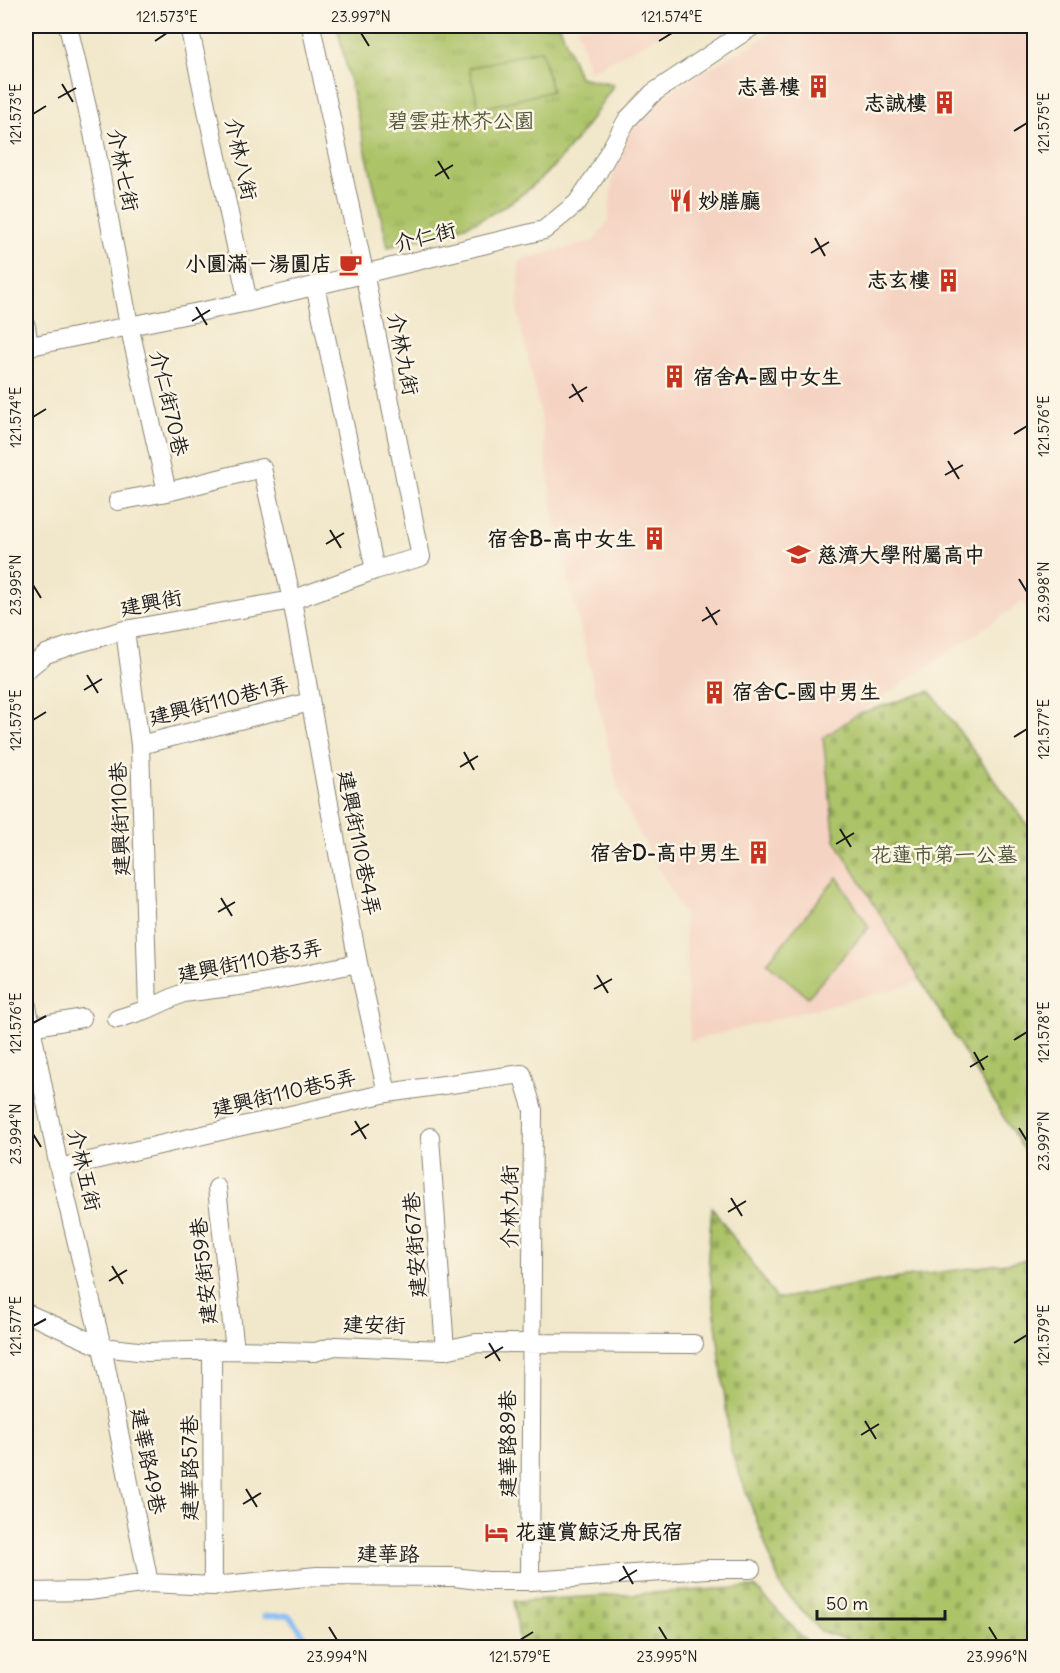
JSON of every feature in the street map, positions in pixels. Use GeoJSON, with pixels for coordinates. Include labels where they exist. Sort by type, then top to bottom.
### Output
{"type":"FeatureCollection","features":[{"type":"Feature","properties":{"kind":"street","name":"介林七街"},"geometry":{"type":"LineString","coordinates":[[68,26],[93,133],[129,325]]}},
{"type":"Feature","properties":{"kind":"street","name":"介林八街"},"geometry":{"type":"LineString","coordinates":[[189,26],[248,302]]}},
{"type":"Feature","properties":{"kind":"street","name":"介林九街"},"geometry":{"type":"LineString","coordinates":[[292,600],[375,570],[421,557],[364,272],[311,26]]}},
{"type":"Feature","properties":{"kind":"street","name":"介仁街"},"geometry":{"type":"LineString","coordinates":[[27,346],[248,302],[544,230],[577,203],[598,172],[627,120],[653,93],[753,26]]}},
{"type":"Feature","properties":{"kind":"street"},"geometry":{"type":"LineString","coordinates":[[315,285],[375,570]]}},
{"type":"Feature","properties":{"kind":"street","name":"介仁街70巷"},"geometry":{"type":"LineString","coordinates":[[129,325],[167,492]]}},
{"type":"Feature","properties":{"kind":"street"},"geometry":{"type":"LineString","coordinates":[[26,326],[27,346]]}},
{"type":"Feature","properties":{"kind":"street","name":"建興街110巷4弄"},"geometry":{"type":"LineString","coordinates":[[167,492],[262,468],[292,600],[358,963],[387,1093]]}},
{"type":"Feature","properties":{"kind":"street"},"geometry":{"type":"LineString","coordinates":[[118,501],[167,492]]}},
{"type":"Feature","properties":{"kind":"street","name":"建興街"},"geometry":{"type":"LineString","coordinates":[[26,670],[46,654],[125,630],[292,600]]}},
{"type":"Feature","properties":{"kind":"street","name":"建興街110巷"},"geometry":{"type":"LineString","coordinates":[[125,630],[140,745],[148,1009]]}},
{"type":"Feature","properties":{"kind":"street","name":"建興街110巷1弄"},"geometry":{"type":"LineString","coordinates":[[140,745],[309,702]]}},
{"type":"Feature","properties":{"kind":"street","name":"建興街110巷3弄"},"geometry":{"type":"LineString","coordinates":[[117,1019],[148,1009],[183,993],[262,983],[358,963]]}},
{"type":"Feature","properties":{"kind":"street","name":"介林五街"},"geometry":{"type":"LineString","coordinates":[[26,1001],[28,1028],[102,1347]]}},
{"type":"Feature","properties":{"kind":"street"},"geometry":{"type":"LineString","coordinates":[[28,1028],[82,1018]]}},
{"type":"Feature","properties":{"kind":"street","name":"介林九街"},"geometry":{"type":"LineString","coordinates":[[522,1074],[533,1110],[531,1344]]}},
{"type":"Feature","properties":{"kind":"street","name":"建興街110巷5弄"},"geometry":{"type":"LineString","coordinates":[[59,1168],[387,1093],[522,1074]]}},
{"type":"Feature","properties":{"kind":"street","name":"建安街67巷"},"geometry":{"type":"LineString","coordinates":[[430,1137],[445,1350]]}},
{"type":"Feature","properties":{"kind":"street","name":"建安街59巷"},"geometry":{"type":"LineString","coordinates":[[217,1188],[235,1350]]}},
{"type":"Feature","properties":{"kind":"street","name":"建安街"},"geometry":{"type":"LineString","coordinates":[[26,1313],[102,1347],[147,1352],[235,1350],[315,1352],[335,1346],[445,1350],[477,1343],[694,1344]]}},
{"type":"Feature","properties":{"kind":"street","name":"建華路89巷"},"geometry":{"type":"LineString","coordinates":[[530,1581],[531,1344]]}},
{"type":"Feature","properties":{"kind":"street","name":"建華路49巷"},"geometry":{"type":"LineString","coordinates":[[102,1347],[149,1583]]}},
{"type":"Feature","properties":{"kind":"street","name":"建華路57巷"},"geometry":{"type":"LineString","coordinates":[[212,1350],[213,1586]]}},
{"type":"Feature","properties":{"kind":"street","name":"建華路"},"geometry":{"type":"LineString","coordinates":[[26,1592],[89,1591],[149,1583],[213,1586],[317,1576],[454,1577],[487,1581],[530,1581],[707,1569],[751,1569]]}},
{"type":"Feature","properties":{"kind":"shaded area"},"geometry":{"type":"Polygon","coordinates":[[[577,26],[677,26],[589,72],[577,26]]]}},
{"type":"Feature","properties":{"kind":"shaded area","name":"慈濟大學附屬高中"},"geometry":{"type":"Polygon","coordinates":[[[784,26],[1034,26],[1034,613],[1021,603],[823,738],[835,840],[921,982],[690,1041],[684,915],[620,797],[552,508],[541,416],[518,314],[519,260],[594,241],[608,221],[614,170],[634,124],[675,88],[784,26]]]}},
{"type":"Feature","properties":{"kind":"green space","name":"碧雲莊林芥公園"},"geometry":{"type":"Polygon","coordinates":[[[337,26],[560,26],[579,77],[614,84],[572,145],[539,180],[520,196],[500,209],[467,225],[388,247],[337,26]]]}},
{"type":"Feature","properties":{"kind":"green space"},"geometry":{"type":"Polygon","coordinates":[[[541,50],[552,91],[479,109],[469,68],[541,50]]]}},
{"type":"Feature","properties":{"kind":"green space","name":"花蓮市第一公墓"},"geometry":{"type":"Polygon","coordinates":[[[930,691],[1034,834],[1034,1167],[835,840],[823,738],[858,714],[930,691]]]}},
{"type":"Feature","properties":{"kind":"green space"},"geometry":{"type":"Polygon","coordinates":[[[837,877],[869,927],[808,997],[767,963],[837,877]]]}},
{"type":"Feature","properties":{"kind":"green space"},"geometry":{"type":"Polygon","coordinates":[[[712,1207],[777,1299],[878,1281],[1034,1259],[1034,1646],[868,1647],[821,1631],[782,1589],[731,1451],[708,1255],[712,1207]]]}},
{"type":"Feature","properties":{"kind":"green space"},"geometry":{"type":"Polygon","coordinates":[[[755,1587],[809,1644],[817,1647],[520,1647],[514,1601],[755,1587]]]}},
{"type":"Feature","properties":{"kind":"waterway"},"geometry":{"type":"LineString","coordinates":[[264,1616],[289,1615],[313,1648]]}},
{"type":"Feature","properties":{"kind":"place","name":"志善樓"},"geometry":{"type":"Point","coordinates":[818,87]}},
{"type":"Feature","properties":{"kind":"place","name":"志誠樓"},"geometry":{"type":"Point","coordinates":[945,103]}},
{"type":"Feature","properties":{"kind":"place","name":"妙膳廳"},"geometry":{"type":"Point","coordinates":[680,201]}},
{"type":"Feature","properties":{"kind":"place","name":"小圓滿－湯圓店"},"geometry":{"type":"Point","coordinates":[350,264]}},
{"type":"Feature","properties":{"kind":"place","name":"志玄樓"},"geometry":{"type":"Point","coordinates":[948,280]}},
{"type":"Feature","properties":{"kind":"place","name":"宿舍A-國中女生"},"geometry":{"type":"Point","coordinates":[675,377]}},
{"type":"Feature","properties":{"kind":"place","name":"宿舍B-高中女生"},"geometry":{"type":"Point","coordinates":[654,539]}},
{"type":"Feature","properties":{"kind":"place","name":"慈濟大學附屬高中"},"geometry":{"type":"Point","coordinates":[799,555]}},
{"type":"Feature","properties":{"kind":"place","name":"宿舍C-國中男生"},"geometry":{"type":"Point","coordinates":[714,692]}},
{"type":"Feature","properties":{"kind":"place","name":"宿舍D-高中男生"},"geometry":{"type":"Point","coordinates":[758,853]}},
{"type":"Feature","properties":{"kind":"place","name":"花蓮賞鯨泛舟民宿"},"geometry":{"type":"Point","coordinates":[497,1532]}}]}
